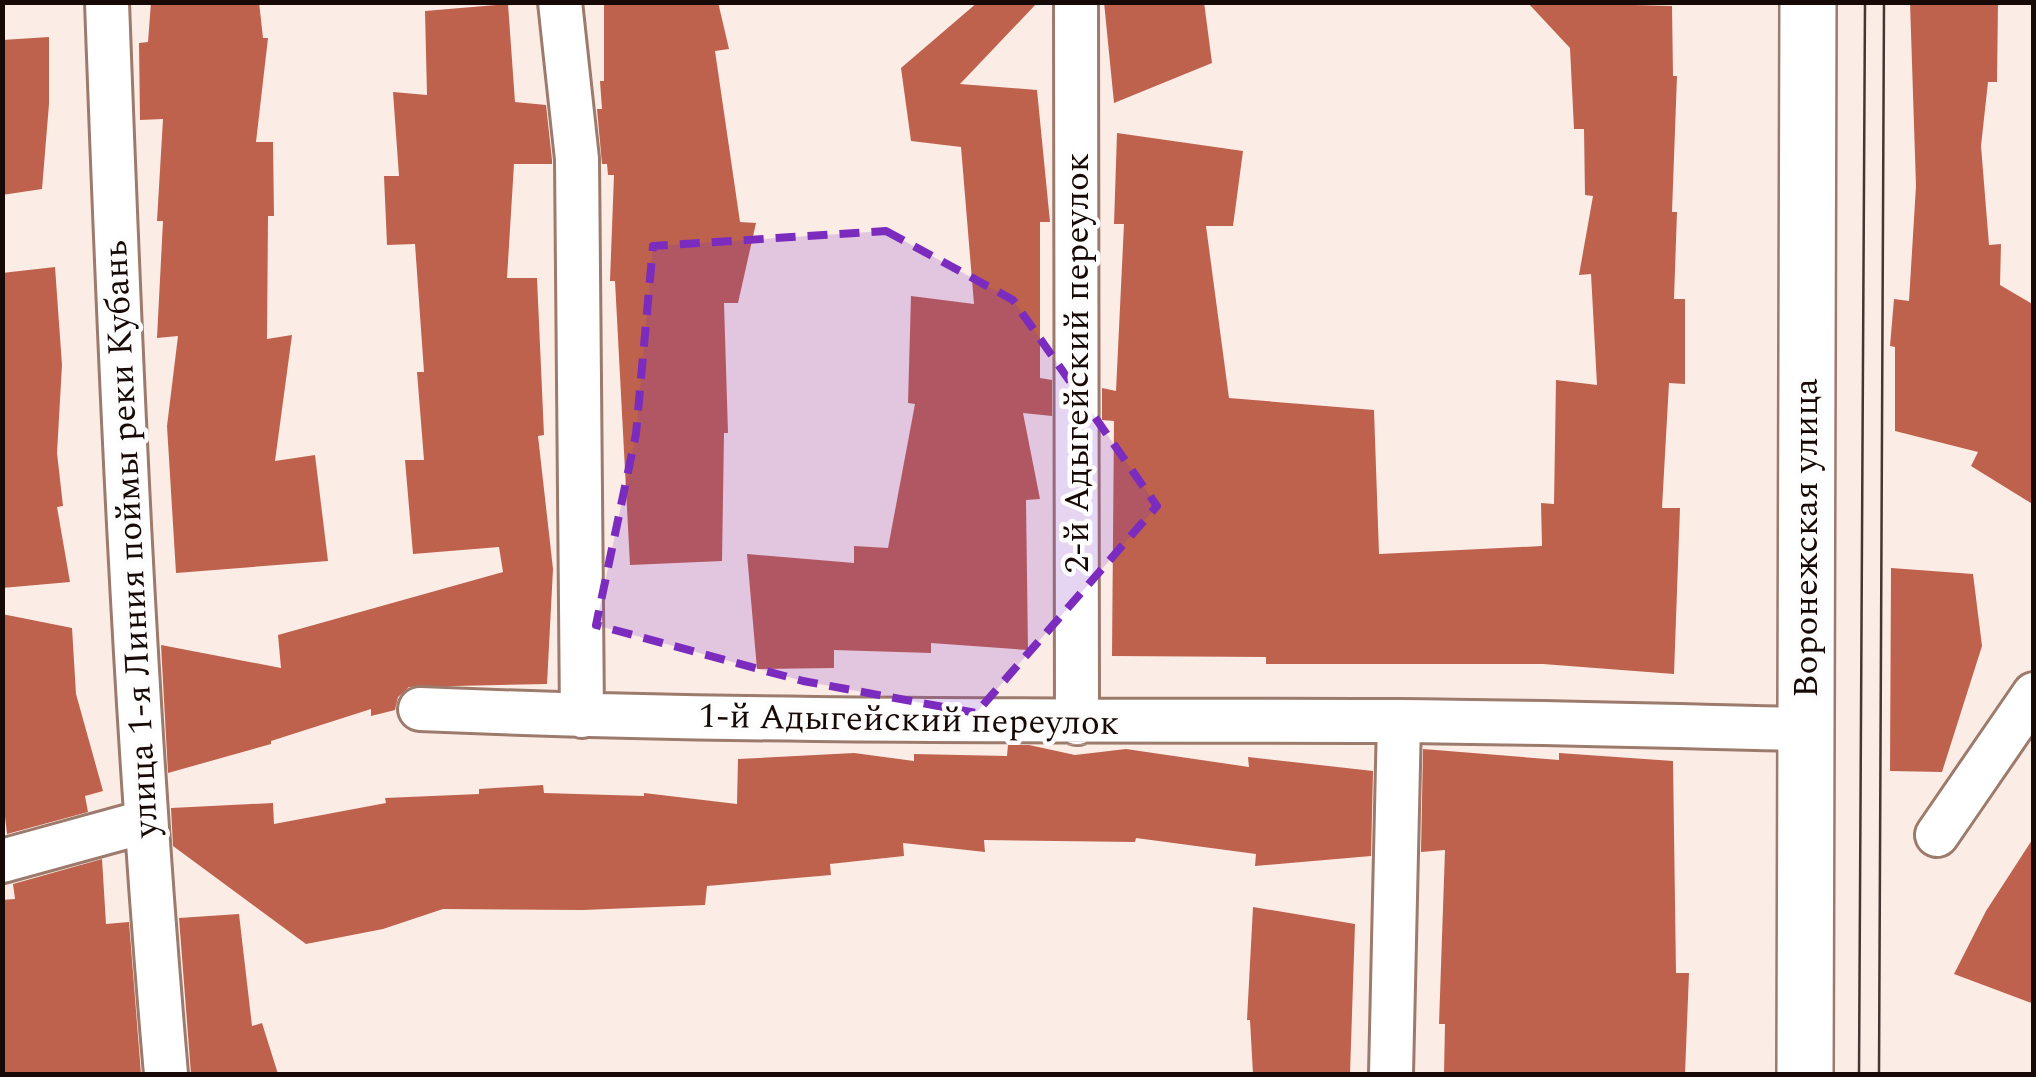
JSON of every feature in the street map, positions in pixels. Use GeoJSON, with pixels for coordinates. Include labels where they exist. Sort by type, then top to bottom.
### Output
{"type":"FeatureCollection","features":[{"type":"Feature","properties":{"kind":"street","name":"улица 1-я Линия поймы реки Кубань"},"geometry":{"type":"LineString","coordinates":[[107,2],[122,406],[144,822],[166,1074]]}},
{"type":"Feature","properties":{"kind":"street"},"geometry":{"type":"LineString","coordinates":[[560,2],[578,159],[582,716]]}},
{"type":"Feature","properties":{"kind":"street","name":"2-й Адыгейский переулок"},"geometry":{"type":"LineString","coordinates":[[1076,2],[1076,722]]}},
{"type":"Feature","properties":{"kind":"street","name":"Воронежская улица"},"geometry":{"type":"LineString","coordinates":[[1805,1074],[1808,2]]}},
{"type":"Feature","properties":{"kind":"street"},"geometry":{"type":"LineString","coordinates":[[1938,836],[2034,694]]}},
{"type":"Feature","properties":{"kind":"street","name":"1-й Адыгейский переулок"},"geometry":{"type":"LineString","coordinates":[[420,709],[582,716],[1399,721],[1806,728]]}},
{"type":"Feature","properties":{"kind":"street"},"geometry":{"type":"LineString","coordinates":[[1391,1074],[1399,721]]}},
{"type":"Feature","properties":{"kind":"street"},"geometry":{"type":"LineString","coordinates":[[2,861],[144,822]]}},
{"type":"Feature","properties":{"kind":"highlighted area"},"geometry":{"type":"Polygon","coordinates":[[[886,231],[1013,300],[1157,506],[976,713],[803,681],[596,625],[636,434],[653,246],[886,231]]]}},
{"type":"Feature","properties":{"kind":"building"},"geometry":{"type":"Polygon","coordinates":[[[151,2],[259,2],[263,38],[268,38],[256,142],[273,142],[274,216],[268,216],[267,339],[292,335],[275,461],[315,455],[328,561],[176,573],[167,426],[178,336],[157,338],[163,221],[157,221],[163,119],[140,120],[139,43],[148,42],[151,2]]]}},
{"type":"Feature","properties":{"kind":"building"},"geometry":{"type":"Polygon","coordinates":[[[604,2],[718,2],[729,49],[715,51],[740,222],[756,223],[738,303],[724,303],[728,433],[724,433],[722,561],[630,565],[615,281],[610,281],[614,175],[608,175],[607,164],[602,164],[597,109],[602,109],[600,81],[604,81],[604,2]]]}},
{"type":"Feature","properties":{"kind":"building"},"geometry":{"type":"Polygon","coordinates":[[[978,2],[1038,2],[960,84],[1037,90],[1050,222],[1040,222],[1040,378],[1052,380],[1052,416],[1023,413],[1040,499],[1026,500],[1028,650],[931,643],[931,653],[834,650],[834,668],[757,669],[747,554],[854,563],[854,546],[888,548],[915,404],[908,403],[911,296],[974,304],[961,147],[911,141],[901,68],[978,2]]]}},
{"type":"Feature","properties":{"kind":"building"},"geometry":{"type":"Polygon","coordinates":[[[1104,2],[1204,2],[1212,63],[1114,103],[1104,2]]]}},
{"type":"Feature","properties":{"kind":"building"},"geometry":{"type":"Polygon","coordinates":[[[1527,2],[1672,6],[1673,76],[1677,76],[1672,212],[1677,212],[1674,299],[1685,299],[1685,384],[1669,383],[1662,508],[1680,508],[1674,674],[1543,664],[1266,664],[1266,657],[1112,656],[1114,421],[1102,420],[1102,388],[1116,391],[1124,224],[1114,224],[1117,133],[1243,151],[1233,226],[1206,226],[1229,398],[1374,410],[1379,554],[1542,546],[1541,503],[1554,504],[1556,380],[1597,385],[1591,274],[1579,275],[1593,196],[1585,195],[1584,129],[1574,129],[1570,48],[1527,2]]]}},
{"type":"Feature","properties":{"kind":"building"},"geometry":{"type":"Polygon","coordinates":[[[1910,2],[1998,2],[1997,82],[1988,82],[1981,146],[1989,245],[2001,244],[2000,285],[2034,305],[2034,505],[1971,466],[1978,452],[1895,431],[1895,347],[1890,346],[1894,299],[1909,301],[1916,186],[1910,2]]]}},
{"type":"Feature","properties":{"kind":"building"},"geometry":{"type":"Polygon","coordinates":[[[508,4],[515,102],[546,105],[552,160],[552,164],[514,164],[507,278],[537,278],[544,435],[538,436],[553,569],[547,684],[409,687],[398,697],[395,710],[371,716],[371,709],[271,744],[168,773],[161,645],[281,668],[278,635],[503,572],[499,547],[413,554],[405,460],[424,460],[417,372],[424,372],[415,244],[387,245],[384,176],[399,176],[393,92],[427,95],[425,11],[508,4]]]}},
{"type":"Feature","properties":{"kind":"building"},"geometry":{"type":"Polygon","coordinates":[[[49,37],[49,104],[42,189],[2,195],[2,40],[49,37]]]}},
{"type":"Feature","properties":{"kind":"building"},"geometry":{"type":"Polygon","coordinates":[[[55,267],[62,365],[57,453],[63,506],[57,507],[70,582],[2,588],[2,273],[55,267]]]}},
{"type":"Feature","properties":{"kind":"building"},"geometry":{"type":"Polygon","coordinates":[[[1891,568],[1973,574],[1982,646],[1942,772],[1890,771],[1891,568]]]}},
{"type":"Feature","properties":{"kind":"building"},"geometry":{"type":"Polygon","coordinates":[[[2,614],[72,628],[76,694],[103,791],[85,796],[88,812],[7,834],[2,791],[2,614]]]}},
{"type":"Feature","properties":{"kind":"building"},"geometry":{"type":"Polygon","coordinates":[[[1008,745],[1029,745],[1075,755],[1126,749],[1249,767],[1248,757],[1373,771],[1371,856],[1255,866],[1256,854],[1136,838],[1135,842],[984,840],[985,852],[903,843],[904,856],[830,864],[831,875],[707,886],[705,905],[583,910],[443,909],[383,929],[306,944],[173,846],[171,808],[273,803],[274,824],[386,803],[385,798],[479,794],[479,789],[543,785],[544,793],[644,793],[737,804],[738,759],[854,753],[914,761],[914,754],[1007,756],[1008,745]]]}},
{"type":"Feature","properties":{"kind":"building"},"geometry":{"type":"Polygon","coordinates":[[[1423,749],[1559,760],[1559,753],[1673,761],[1676,973],[1689,973],[1685,1074],[1444,1074],[1445,1024],[1439,1024],[1445,850],[1421,852],[1423,749]]]}},
{"type":"Feature","properties":{"kind":"building"},"geometry":{"type":"Polygon","coordinates":[[[2034,837],[2034,1004],[1954,974],[1986,911],[2034,837]]]}},
{"type":"Feature","properties":{"kind":"building"},"geometry":{"type":"Polygon","coordinates":[[[102,859],[106,924],[129,922],[141,1074],[2,1074],[2,900],[15,899],[13,884],[102,859]]]}},
{"type":"Feature","properties":{"kind":"building"},"geometry":{"type":"Polygon","coordinates":[[[1253,907],[1355,924],[1350,1074],[1253,1074],[1247,1020],[1253,907]]]}},
{"type":"Feature","properties":{"kind":"building"},"geometry":{"type":"Polygon","coordinates":[[[239,914],[252,1026],[262,1023],[278,1074],[191,1074],[179,918],[239,914]]]}},
{"type":"Feature","properties":{"kind":"tram line"},"geometry":{"type":"LineString","coordinates":[[1859,1074],[1865,2]]}},
{"type":"Feature","properties":{"kind":"tram line"},"geometry":{"type":"LineString","coordinates":[[1879,1074],[1884,2]]}}]}
